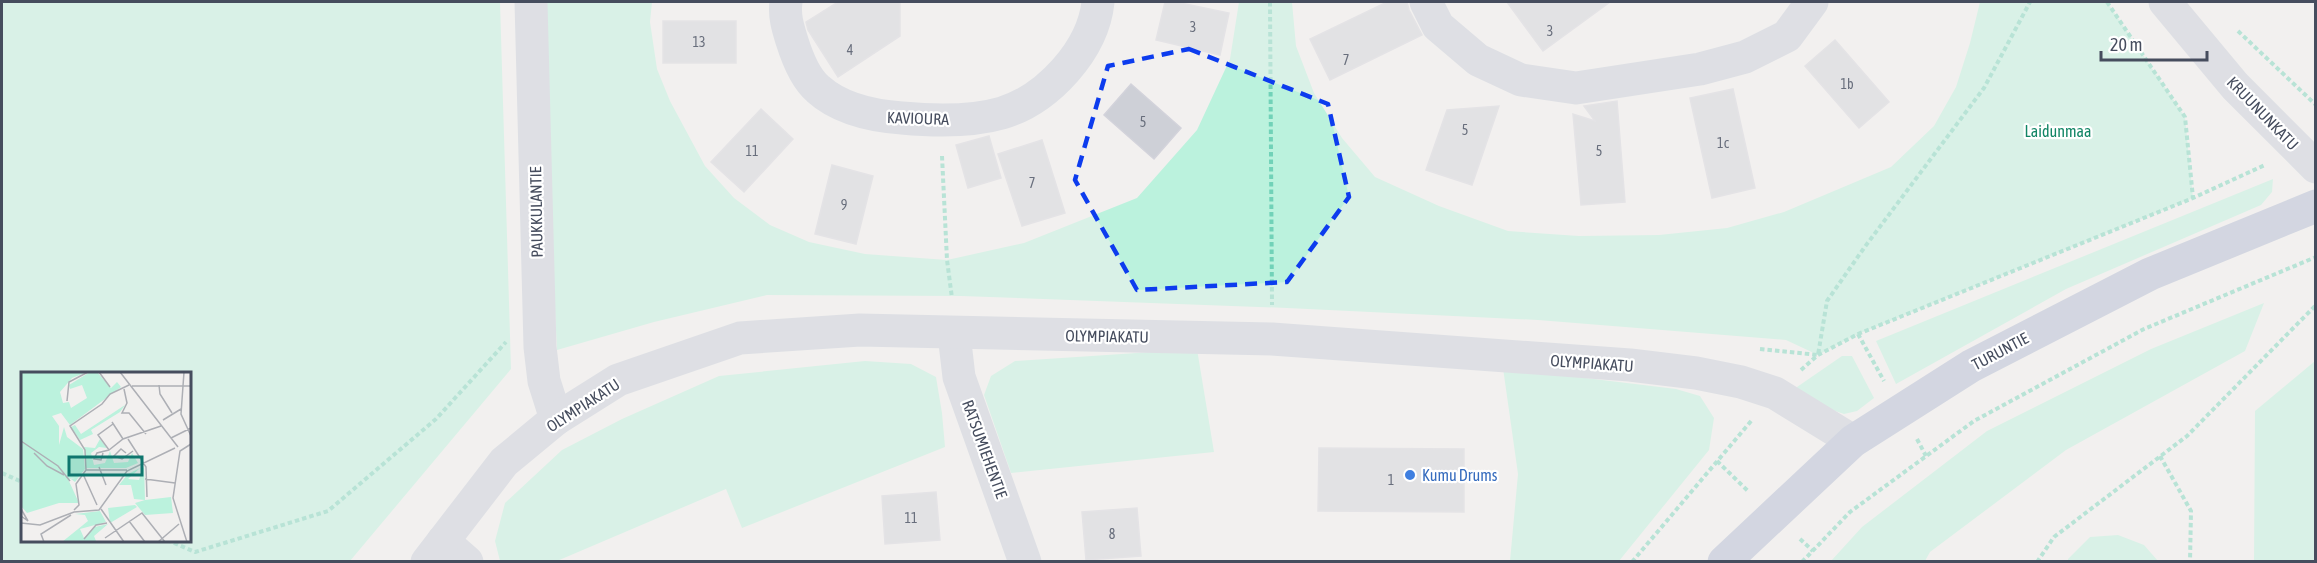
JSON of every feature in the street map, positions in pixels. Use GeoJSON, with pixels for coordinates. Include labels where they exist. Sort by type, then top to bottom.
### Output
{"type":"FeatureCollection","features":[{"type":"Feature","properties":{"kind":"main road","name":"TURUNTIE"},"geometry":{"type":"LineString","coordinates":[[1724,561],[1853,441],[1971,366],[2150,274],[2316,206]]}},
{"type":"Feature","properties":{"kind":"street","name":"PAUKKULANTIE"},"geometry":{"type":"LineString","coordinates":[[531,2],[538,306],[544,381],[556,419]]}},
{"type":"Feature","properties":{"kind":"street","name":"KAVIOURA"},"geometry":{"type":"LineString","coordinates":[[786,2],[786,22],[794,50],[804,71],[818,89],[846,106],[878,116],[940,122],[1002,113],[1027,101],[1053,83],[1075,57],[1090,34],[1098,2]]}},
{"type":"Feature","properties":{"kind":"street"},"geometry":{"type":"LineString","coordinates":[[1426,2],[1438,26],[1478,60],[1521,80],[1576,88],[1700,69],[1745,57],[1787,36],[1812,2]]}},
{"type":"Feature","properties":{"kind":"street","name":"KRUUNUNKATU"},"geometry":{"type":"LineString","coordinates":[[2165,2],[2235,86],[2307,159]]}},
{"type":"Feature","properties":{"kind":"street","name":"OLYMPIAKATU"},"geometry":{"type":"LineString","coordinates":[[446,554],[504,462],[556,419],[618,380],[740,338],[860,330],[953,319],[1630,365],[1695,373],[1741,382],[1775,393],[1853,441]]}},
{"type":"Feature","properties":{"kind":"street","name":"RATSUMIEHENTIE"},"geometry":{"type":"LineString","coordinates":[[953,319],[959,377],[1025,561]]}},
{"type":"Feature","properties":{"kind":"path"},"geometry":{"type":"LineString","coordinates":[[1270,2],[1272,339]]}},
{"type":"Feature","properties":{"kind":"path"},"geometry":{"type":"LineString","coordinates":[[1818,355],[1827,301],[1984,88],[2030,2]]}},
{"type":"Feature","properties":{"kind":"path"},"geometry":{"type":"LineString","coordinates":[[2107,2],[2185,117],[2193,198]]}},
{"type":"Feature","properties":{"kind":"path"},"geometry":{"type":"LineString","coordinates":[[2231,24],[2316,105]]}},
{"type":"Feature","properties":{"kind":"path"},"geometry":{"type":"LineString","coordinates":[[940,122],[946,260],[953,319]]}},
{"type":"Feature","properties":{"kind":"path"},"geometry":{"type":"LineString","coordinates":[[1632,561],[1775,393],[1818,355],[1858,334],[2193,198],[2307,159]]}},
{"type":"Feature","properties":{"kind":"path"},"geometry":{"type":"LineString","coordinates":[[1802,561],[1850,513],[1974,421],[2144,329],[2316,257]]}},
{"type":"Feature","properties":{"kind":"path"},"geometry":{"type":"LineString","coordinates":[[2037,561],[2054,537],[2187,436],[2316,305]]}},
{"type":"Feature","properties":{"kind":"path"},"geometry":{"type":"LineString","coordinates":[[172,542],[195,552],[328,511],[436,419],[538,306]]}},
{"type":"Feature","properties":{"kind":"path"},"geometry":{"type":"LineString","coordinates":[[1858,334],[1887,387]]}},
{"type":"Feature","properties":{"kind":"path"},"geometry":{"type":"LineString","coordinates":[[2160,456],[2191,511],[2190,561]]}},
{"type":"Feature","properties":{"kind":"path"},"geometry":{"type":"LineString","coordinates":[[2,473],[21,482]]}},
{"type":"Feature","properties":{"kind":"highlighted area"},"geometry":{"type":"Polygon","coordinates":[[[1189,49],[1328,104],[1349,197],[1287,282],[1137,290],[1075,180],[1108,66],[1189,49]]]}},
{"type":"Feature","properties":{"kind":"green space"},"geometry":{"type":"Polygon","coordinates":[[[2,2],[500,2],[511,369],[350,561],[2,561],[2,2]]]}},
{"type":"Feature","properties":{"kind":"green space","name":"Laidunmaa"},"geometry":{"type":"Polygon","coordinates":[[[544,2],[652,2],[650,22],[657,69],[670,101],[705,166],[734,198],[770,225],[809,242],[865,254],[947,260],[1024,243],[1137,198],[1197,130],[1230,59],[1239,2],[1292,2],[1296,46],[1314,93],[1342,138],[1375,177],[1439,206],[1508,231],[1579,236],[1659,235],[1727,228],[1784,212],[1891,167],[1934,126],[1956,87],[1980,2],[2107,2],[2185,117],[2193,198],[1858,334],[1818,355],[1786,340],[1538,320],[961,296],[767,295],[654,322],[557,350],[546,132],[544,2]]]}},
{"type":"Feature","properties":{"kind":"green space"},"geometry":{"type":"Polygon","coordinates":[[[2273,179],[2272,192],[2261,205],[2066,289],[1896,384],[1876,341],[2273,179]]]}},
{"type":"Feature","properties":{"kind":"green space"},"geometry":{"type":"Polygon","coordinates":[[[2264,303],[2245,351],[2066,450],[1930,552],[1925,561],[1831,561],[1862,527],[1987,431],[2151,349],[2264,303]]]}},
{"type":"Feature","properties":{"kind":"green space"},"geometry":{"type":"Polygon","coordinates":[[[1197,349],[1214,452],[1011,473],[984,395],[991,376],[1015,361],[1197,349]]]}},
{"type":"Feature","properties":{"kind":"green space"},"geometry":{"type":"Polygon","coordinates":[[[1842,356],[1852,356],[1874,398],[1857,411],[1844,414],[1795,397],[1797,387],[1842,356]]]}},
{"type":"Feature","properties":{"kind":"green space"},"geometry":{"type":"Polygon","coordinates":[[[865,361],[911,364],[936,377],[945,447],[742,528],[726,489],[557,561],[500,561],[495,541],[505,503],[562,450],[622,419],[719,376],[865,361]]]}},
{"type":"Feature","properties":{"kind":"green space"},"geometry":{"type":"Polygon","coordinates":[[[2315,361],[2315,561],[2254,561],[2255,411],[2315,361]]]}},
{"type":"Feature","properties":{"kind":"green space"},"geometry":{"type":"Polygon","coordinates":[[[1503,368],[1676,389],[1700,396],[1714,418],[1709,450],[1619,561],[1510,561],[1518,474],[1503,368]]]}},
{"type":"Feature","properties":{"kind":"green space"},"geometry":{"type":"Polygon","coordinates":[[[2118,535],[2144,545],[2158,561],[2068,561],[2090,537],[2118,535]]]}},
{"type":"Feature","properties":{"kind":"building"},"geometry":{"type":"Polygon","coordinates":[[[838,2],[900,2],[900,36],[838,77],[808,30],[806,22],[838,2]]]}},
{"type":"Feature","properties":{"kind":"building"},"geometry":{"type":"Polygon","coordinates":[[[1165,2],[1176,2],[1229,13],[1220,55],[1156,40],[1165,2]]]}},
{"type":"Feature","properties":{"kind":"building"},"geometry":{"type":"Polygon","coordinates":[[[1387,2],[1407,2],[1422,35],[1330,80],[1310,39],[1387,2]]]}},
{"type":"Feature","properties":{"kind":"building"},"geometry":{"type":"Polygon","coordinates":[[[1507,2],[1610,2],[1543,51],[1507,2]]]}},
{"type":"Feature","properties":{"kind":"building"},"geometry":{"type":"Polygon","coordinates":[[[663,21],[736,21],[736,63],[663,63],[663,21]]]}},
{"type":"Feature","properties":{"kind":"building"},"geometry":{"type":"Polygon","coordinates":[[[1835,40],[1889,102],[1859,128],[1805,66],[1835,40]]]}},
{"type":"Feature","properties":{"kind":"building"},"geometry":{"type":"Polygon","coordinates":[[[1131,84],[1181,128],[1154,159],[1104,115],[1131,84]]]}},
{"type":"Feature","properties":{"kind":"building"},"geometry":{"type":"Polygon","coordinates":[[[1733,89],[1755,188],[1712,198],[1690,98],[1733,89]]]}},
{"type":"Feature","properties":{"kind":"building"},"geometry":{"type":"Polygon","coordinates":[[[1617,101],[1625,202],[1581,205],[1573,114],[1595,121],[1584,106],[1617,101]]]}},
{"type":"Feature","properties":{"kind":"building"},"geometry":{"type":"Polygon","coordinates":[[[1499,106],[1472,185],[1426,170],[1447,110],[1499,106]]]}},
{"type":"Feature","properties":{"kind":"building"},"geometry":{"type":"Polygon","coordinates":[[[761,109],[793,139],[744,192],[711,162],[761,109]]]}},
{"type":"Feature","properties":{"kind":"building"},"geometry":{"type":"Polygon","coordinates":[[[989,136],[1001,178],[968,188],[956,145],[989,136]]]}},
{"type":"Feature","properties":{"kind":"building"},"geometry":{"type":"Polygon","coordinates":[[[1042,140],[1065,213],[1022,226],[998,154],[1042,140]]]}},
{"type":"Feature","properties":{"kind":"building"},"geometry":{"type":"Polygon","coordinates":[[[832,165],[873,176],[856,244],[815,234],[832,165]]]}},
{"type":"Feature","properties":{"kind":"building"},"geometry":{"type":"Polygon","coordinates":[[[1319,448],[1464,449],[1464,512],[1318,511],[1319,448]]]}},
{"type":"Feature","properties":{"kind":"building"},"geometry":{"type":"Polygon","coordinates":[[[936,492],[940,540],[885,544],[882,496],[936,492]]]}},
{"type":"Feature","properties":{"kind":"building"},"geometry":{"type":"Polygon","coordinates":[[[1137,508],[1141,556],[1086,560],[1082,512],[1137,508]]]}},
{"type":"Feature","properties":{"kind":"place","name":"Kumu Drums"},"geometry":{"type":"Point","coordinates":[1410,475]}}]}
